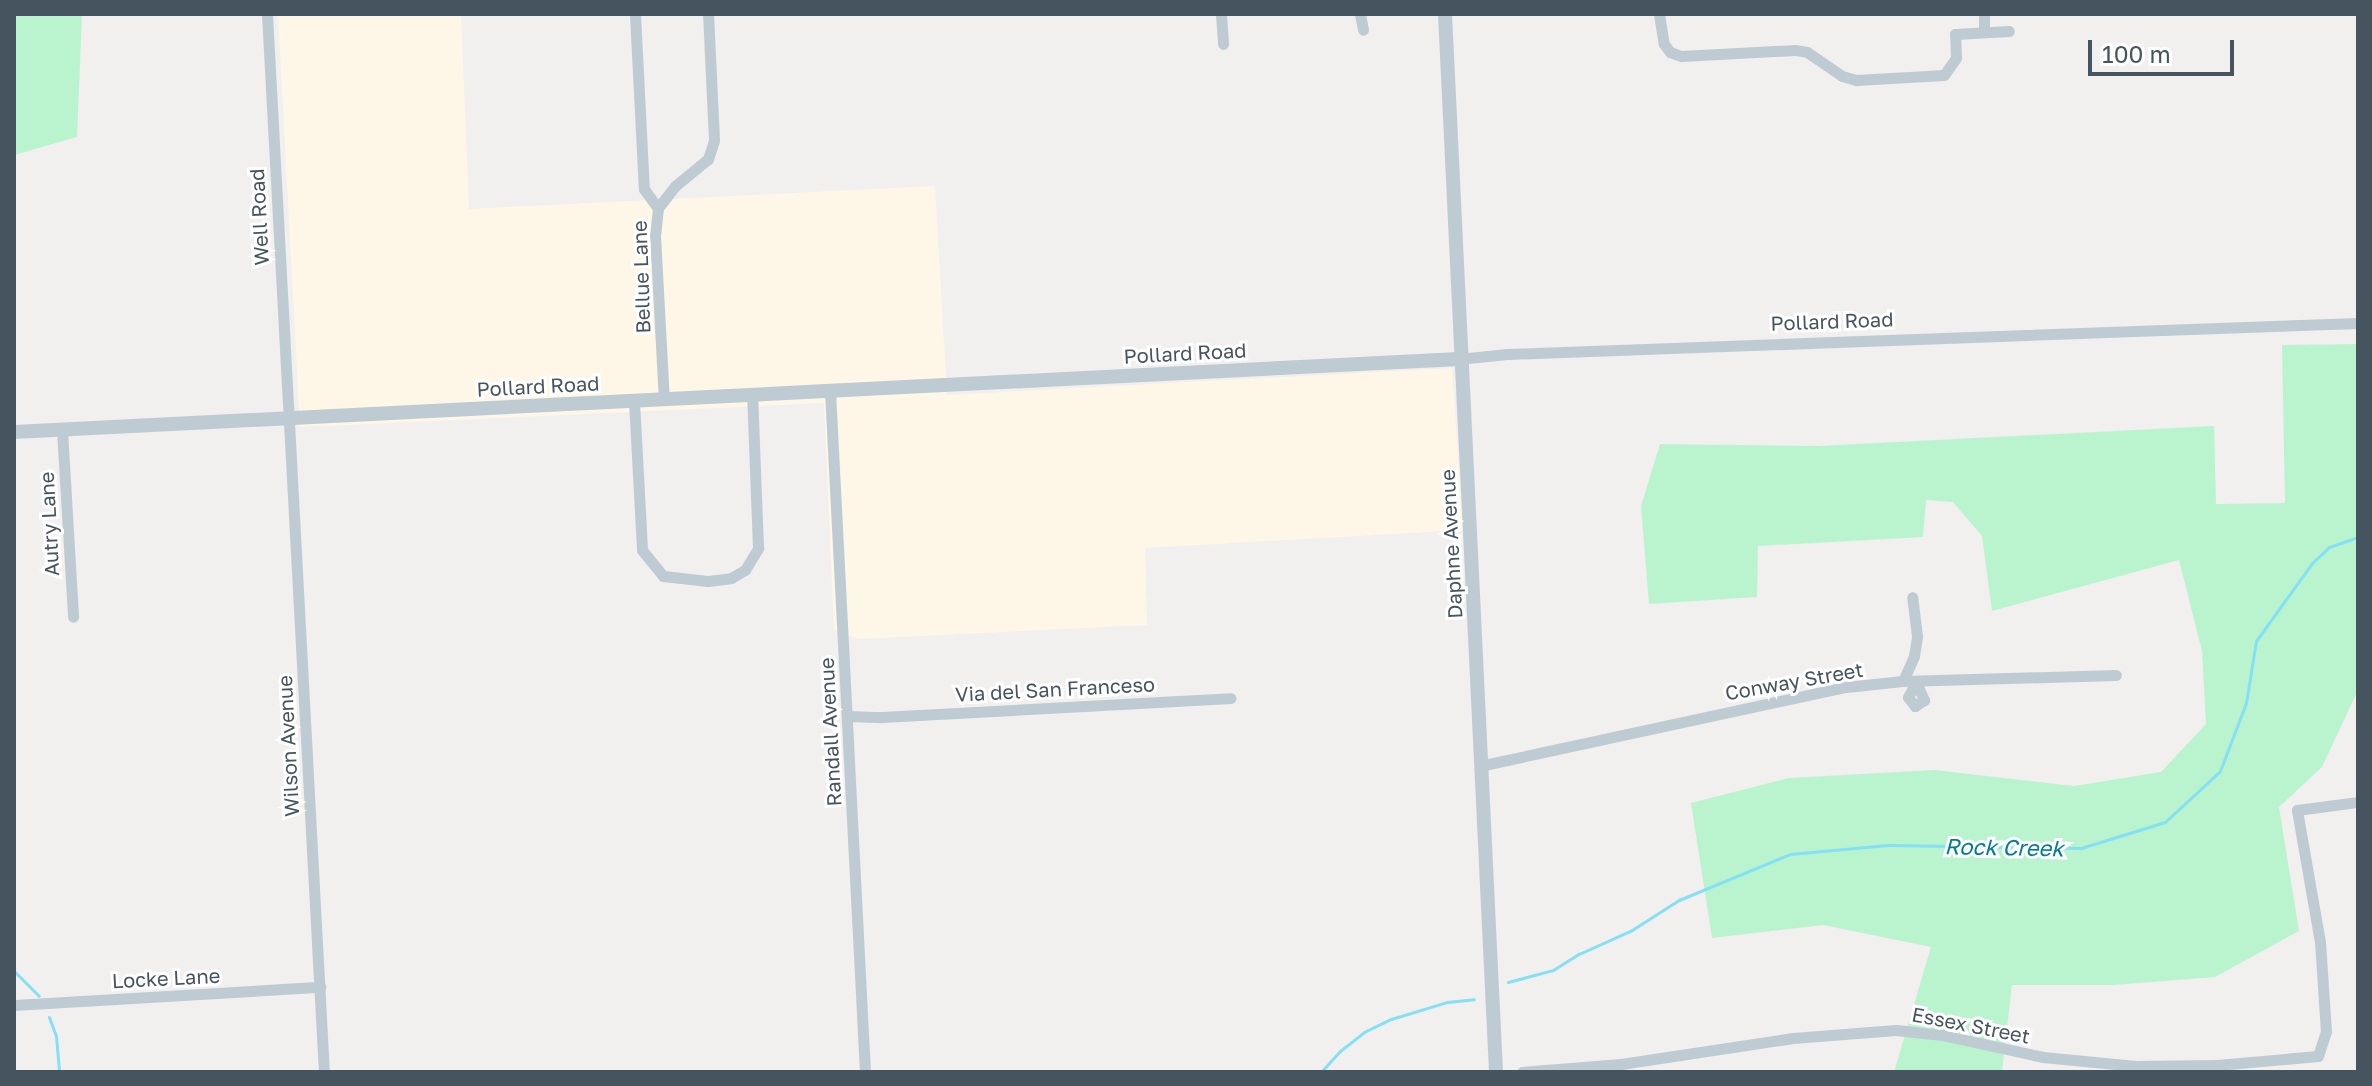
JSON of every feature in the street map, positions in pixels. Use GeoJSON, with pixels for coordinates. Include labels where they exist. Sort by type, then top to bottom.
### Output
{"type":"FeatureCollection","features":[{"type":"Feature","properties":{"kind":"street","name":"Well Road"},"geometry":{"type":"LineString","coordinates":[[267,14],[288,418]]}},
{"type":"Feature","properties":{"kind":"street","name":"Bellue Lane"},"geometry":{"type":"LineString","coordinates":[[635,14],[644,189],[658,208],[655,235],[664,399]]}},
{"type":"Feature","properties":{"kind":"street"},"geometry":{"type":"LineString","coordinates":[[658,208],[675,186],[708,159],[714,140],[708,14]]}},
{"type":"Feature","properties":{"kind":"street"},"geometry":{"type":"LineString","coordinates":[[1221,14],[1223,44]]}},
{"type":"Feature","properties":{"kind":"street"},"geometry":{"type":"LineString","coordinates":[[1360,14],[1363,30]]}},
{"type":"Feature","properties":{"kind":"street","name":"Daphne Avenue"},"geometry":{"type":"LineString","coordinates":[[1445,14],[1459,359],[1484,765],[1496,1072]]}},
{"type":"Feature","properties":{"kind":"street"},"geometry":{"type":"LineString","coordinates":[[1659,14],[1664,44],[1681,56],[1795,50],[1856,80],[1944,75],[1956,58],[1955,34],[2009,31]]}},
{"type":"Feature","properties":{"kind":"street"},"geometry":{"type":"LineString","coordinates":[[1984,14],[1984,32]]}},
{"type":"Feature","properties":{"kind":"street","name":"Pollard Road"},"geometry":{"type":"LineString","coordinates":[[14,432],[1459,359],[1507,354],[2358,323]]}},
{"type":"Feature","properties":{"kind":"street","name":"Randall Avenue"},"geometry":{"type":"LineString","coordinates":[[830,391],[865,1072]]}},
{"type":"Feature","properties":{"kind":"street"},"geometry":{"type":"LineString","coordinates":[[634,401],[642,550],[663,576],[708,581],[731,578],[745,570],[758,548],[752,395]]}},
{"type":"Feature","properties":{"kind":"street","name":"Wilson Avenue"},"geometry":{"type":"LineString","coordinates":[[288,418],[324,1072]]}},
{"type":"Feature","properties":{"kind":"street","name":"Autry Lane"},"geometry":{"type":"LineString","coordinates":[[62,430],[73,617]]}},
{"type":"Feature","properties":{"kind":"street"},"geometry":{"type":"LineString","coordinates":[[1903,681],[1914,656],[1917,636],[1912,597]]}},
{"type":"Feature","properties":{"kind":"street","name":"Conway Street"},"geometry":{"type":"LineString","coordinates":[[1484,765],[1793,697],[1903,681],[2116,675]]}},
{"type":"Feature","properties":{"kind":"street","name":"Via del San Franceso"},"geometry":{"type":"LineString","coordinates":[[848,719],[877,721],[882,717],[1230,698]]}},
{"type":"Feature","properties":{"kind":"street","name":"Essex Street"},"geometry":{"type":"LineString","coordinates":[[1522,1072],[1621,1064],[1793,1038],[1896,1030],[1942,1035],[2035,1056],[2137,1069],[2318,1056],[2326,1032],[2320,942],[2297,810],[2358,802]]}},
{"type":"Feature","properties":{"kind":"street","name":"Locke Lane"},"geometry":{"type":"LineString","coordinates":[[14,1005],[320,987]]}},
{"type":"Feature","properties":{"kind":"shaded area"},"geometry":{"type":"Polygon","coordinates":[[[278,14],[461,14],[469,209],[935,186],[947,395],[1452,368],[1463,530],[1145,548],[1147,625],[859,639],[834,630],[824,403],[300,427],[278,14]]]}},
{"type":"Feature","properties":{"kind":"green space"},"geometry":{"type":"Polygon","coordinates":[[[14,14],[82,14],[77,137],[14,155],[14,14]]]}},
{"type":"Feature","properties":{"kind":"green space"},"geometry":{"type":"Polygon","coordinates":[[[2358,344],[2358,690],[2322,767],[2279,807],[2299,931],[2215,977],[2114,985],[2012,985],[2002,1072],[1894,1072],[1931,947],[1823,925],[1712,938],[1691,803],[1789,778],[1935,770],[2074,786],[2161,772],[2206,724],[2202,651],[2179,560],[1992,611],[1982,536],[1953,502],[1926,500],[1923,537],[1758,546],[1757,597],[1649,604],[1641,506],[1660,444],[1818,446],[2214,426],[2216,504],[2285,503],[2282,345],[2358,344]]]}},
{"type":"Feature","properties":{"kind":"waterway","name":"Rock Creek"},"geometry":{"type":"LineString","coordinates":[[1508,982],[1553,970],[1579,954],[1632,930],[1679,900],[1790,854],[1888,845],[2081,848],[2165,822],[2220,771],[2246,703],[2256,641],[2312,563],[2329,547],[2358,537]]}},
{"type":"Feature","properties":{"kind":"waterway"},"geometry":{"type":"LineString","coordinates":[[14,971],[39,996]]}},
{"type":"Feature","properties":{"kind":"waterway","name":"Rock Creek"},"geometry":{"type":"LineString","coordinates":[[1321,1072],[1340,1051],[1364,1032],[1391,1019],[1447,1002],[1474,999]]}},
{"type":"Feature","properties":{"kind":"waterway"},"geometry":{"type":"LineString","coordinates":[[49,1017],[56,1036],[59,1072]]}}]}
